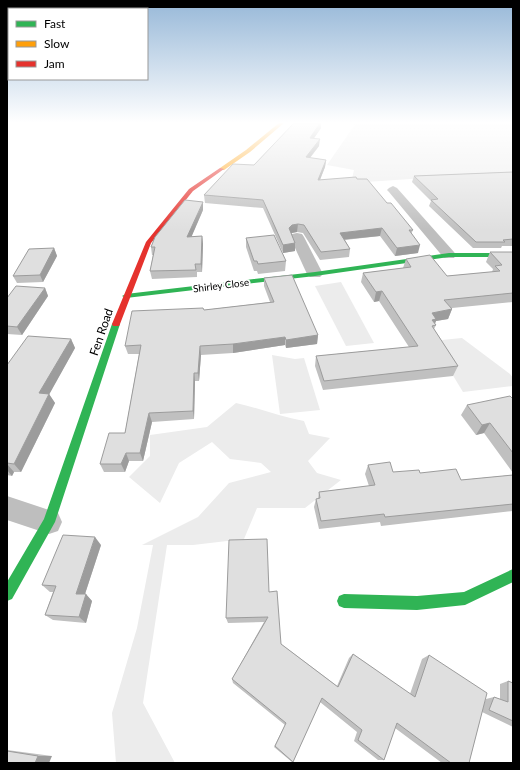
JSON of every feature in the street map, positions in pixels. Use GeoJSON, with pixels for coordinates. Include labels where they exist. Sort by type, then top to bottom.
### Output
{"type":"FeatureCollection","features":[{"type":"Feature","properties":{"kind":"street","name":"Fen Road"},"geometry":{"type":"LineString","coordinates":[[7,594],[49,522],[126,296],[148,243],[191,190],[236,159]]}},
{"type":"Feature","properties":{"kind":"street"},"geometry":{"type":"LineString","coordinates":[[393,190],[449,255]]}},
{"type":"Feature","properties":{"kind":"street"},"geometry":{"type":"LineString","coordinates":[[297,237],[316,274]]}},
{"type":"Feature","properties":{"kind":"street","name":"Shirley Close"},"geometry":{"type":"LineString","coordinates":[[126,296],[316,274],[449,255],[513,255]]}},
{"type":"Feature","properties":{"kind":"street"},"geometry":{"type":"LineString","coordinates":[[7,508],[49,522]]}},
{"type":"Feature","properties":{"kind":"street"},"geometry":{"type":"LineString","coordinates":[[344,602],[417,603],[465,598],[513,575]]}},
{"type":"Feature","properties":{"kind":"shaded area"},"geometry":{"type":"Polygon","coordinates":[[[331,159],[513,159],[513,172],[351,183],[354,170],[327,165],[331,159]]]}},
{"type":"Feature","properties":{"kind":"shaded area"},"geometry":{"type":"Polygon","coordinates":[[[341,282],[374,343],[346,346],[315,286],[341,282]]]}},
{"type":"Feature","properties":{"kind":"shaded area"},"geometry":{"type":"Polygon","coordinates":[[[462,338],[510,374],[513,378],[513,386],[463,392],[432,341],[462,338]]]}},
{"type":"Feature","properties":{"kind":"shaded area"},"geometry":{"type":"Polygon","coordinates":[[[272,355],[295,359],[304,358],[320,410],[280,414],[272,355]]]}},
{"type":"Feature","properties":{"kind":"shaded area"},"geometry":{"type":"Polygon","coordinates":[[[236,403],[304,421],[309,434],[330,438],[308,461],[317,473],[341,480],[305,508],[257,508],[244,539],[193,545],[167,545],[143,703],[175,763],[116,763],[112,713],[137,628],[153,545],[142,545],[198,517],[229,483],[271,472],[261,463],[230,459],[212,442],[179,463],[160,503],[129,477],[150,456],[150,435],[207,427],[236,403]]]}},
{"type":"Feature","properties":{"kind":"building"},"geometry":{"type":"Polygon","coordinates":[[[260,159],[319,159],[326,160],[318,180],[356,177],[357,179],[367,179],[387,203],[391,203],[413,230],[409,230],[420,245],[397,248],[382,228],[340,233],[350,249],[321,252],[304,225],[298,224],[292,225],[289,228],[295,243],[283,245],[263,200],[204,195],[233,164],[254,165],[260,159]]]}},
{"type":"Feature","properties":{"kind":"building"},"geometry":{"type":"Polygon","coordinates":[[[513,172],[513,239],[503,240],[505,242],[476,242],[431,200],[438,199],[414,176],[513,172]]]}},
{"type":"Feature","properties":{"kind":"building"},"geometry":{"type":"Polygon","coordinates":[[[185,200],[203,202],[187,237],[202,236],[201,264],[195,264],[196,270],[150,271],[155,247],[151,247],[155,237],[185,200]]]}},
{"type":"Feature","properties":{"kind":"building"},"geometry":{"type":"Polygon","coordinates":[[[274,235],[286,261],[258,264],[257,261],[254,261],[246,238],[274,235]]]}},
{"type":"Feature","properties":{"kind":"building"},"geometry":{"type":"Polygon","coordinates":[[[54,248],[40,275],[13,276],[29,249],[54,248]]]}},
{"type":"Feature","properties":{"kind":"building"},"geometry":{"type":"Polygon","coordinates":[[[490,252],[513,252],[513,293],[444,300],[452,309],[432,313],[436,319],[432,320],[436,325],[432,326],[458,366],[324,381],[316,356],[418,346],[382,291],[376,292],[363,273],[411,267],[406,259],[430,255],[447,276],[500,271],[495,266],[502,265],[490,252]]]}},
{"type":"Feature","properties":{"kind":"building"},"geometry":{"type":"Polygon","coordinates":[[[292,275],[318,335],[286,340],[285,337],[233,344],[200,346],[198,373],[194,373],[193,411],[149,413],[140,453],[126,453],[121,464],[100,464],[109,433],[125,433],[141,345],[125,346],[132,311],[203,308],[204,310],[274,302],[264,278],[292,275]]]}},
{"type":"Feature","properties":{"kind":"building"},"geometry":{"type":"Polygon","coordinates":[[[16,286],[45,288],[17,327],[7,326],[7,298],[16,286]]]}},
{"type":"Feature","properties":{"kind":"building"},"geometry":{"type":"Polygon","coordinates":[[[28,336],[71,339],[39,393],[49,394],[14,464],[7,463],[7,365],[28,336]]]}},
{"type":"Feature","properties":{"kind":"building"},"geometry":{"type":"Polygon","coordinates":[[[510,396],[513,399],[513,453],[490,423],[482,425],[467,405],[510,396]]]}},
{"type":"Feature","properties":{"kind":"building"},"geometry":{"type":"Polygon","coordinates":[[[390,462],[393,472],[419,470],[420,473],[456,469],[461,480],[513,475],[513,504],[385,517],[384,514],[321,521],[316,499],[320,498],[319,492],[375,485],[368,465],[390,462]]]}},
{"type":"Feature","properties":{"kind":"building"},"geometry":{"type":"Polygon","coordinates":[[[63,535],[95,537],[76,594],[86,594],[79,617],[45,615],[56,586],[42,585],[63,535]]]}},
{"type":"Feature","properties":{"kind":"building"},"geometry":{"type":"Polygon","coordinates":[[[267,539],[269,592],[277,591],[281,644],[338,687],[353,654],[415,697],[429,655],[487,693],[469,763],[451,763],[397,723],[384,760],[358,740],[362,730],[322,698],[293,762],[275,746],[286,723],[232,679],[268,617],[226,618],[229,540],[267,539]]]}},
{"type":"Feature","properties":{"kind":"building"},"geometry":{"type":"Polygon","coordinates":[[[508,681],[513,683],[513,721],[489,710],[494,697],[508,702],[508,681]]]}},
{"type":"Feature","properties":{"kind":"building"},"geometry":{"type":"Polygon","coordinates":[[[7,751],[38,756],[35,763],[7,763],[7,751]]]}},
{"type":"Feature","properties":{"kind":"traffic: fast"},"geometry":{"type":"LineString","coordinates":[[126,296],[315,274],[449,255],[513,255]]}},
{"type":"Feature","properties":{"kind":"traffic: fast"},"geometry":{"type":"LineString","coordinates":[[7,594],[49,522],[116,324]]}},
{"type":"Feature","properties":{"kind":"traffic: fast"},"geometry":{"type":"LineString","coordinates":[[344,601],[417,603],[465,598],[513,575]]}},
{"type":"Feature","properties":{"kind":"traffic: slow"},"geometry":{"type":"LineString","coordinates":[[222,169],[237,159]]}},
{"type":"Feature","properties":{"kind":"traffic: jam"},"geometry":{"type":"LineString","coordinates":[[116,324],[148,243],[191,190],[222,169]]}}]}
